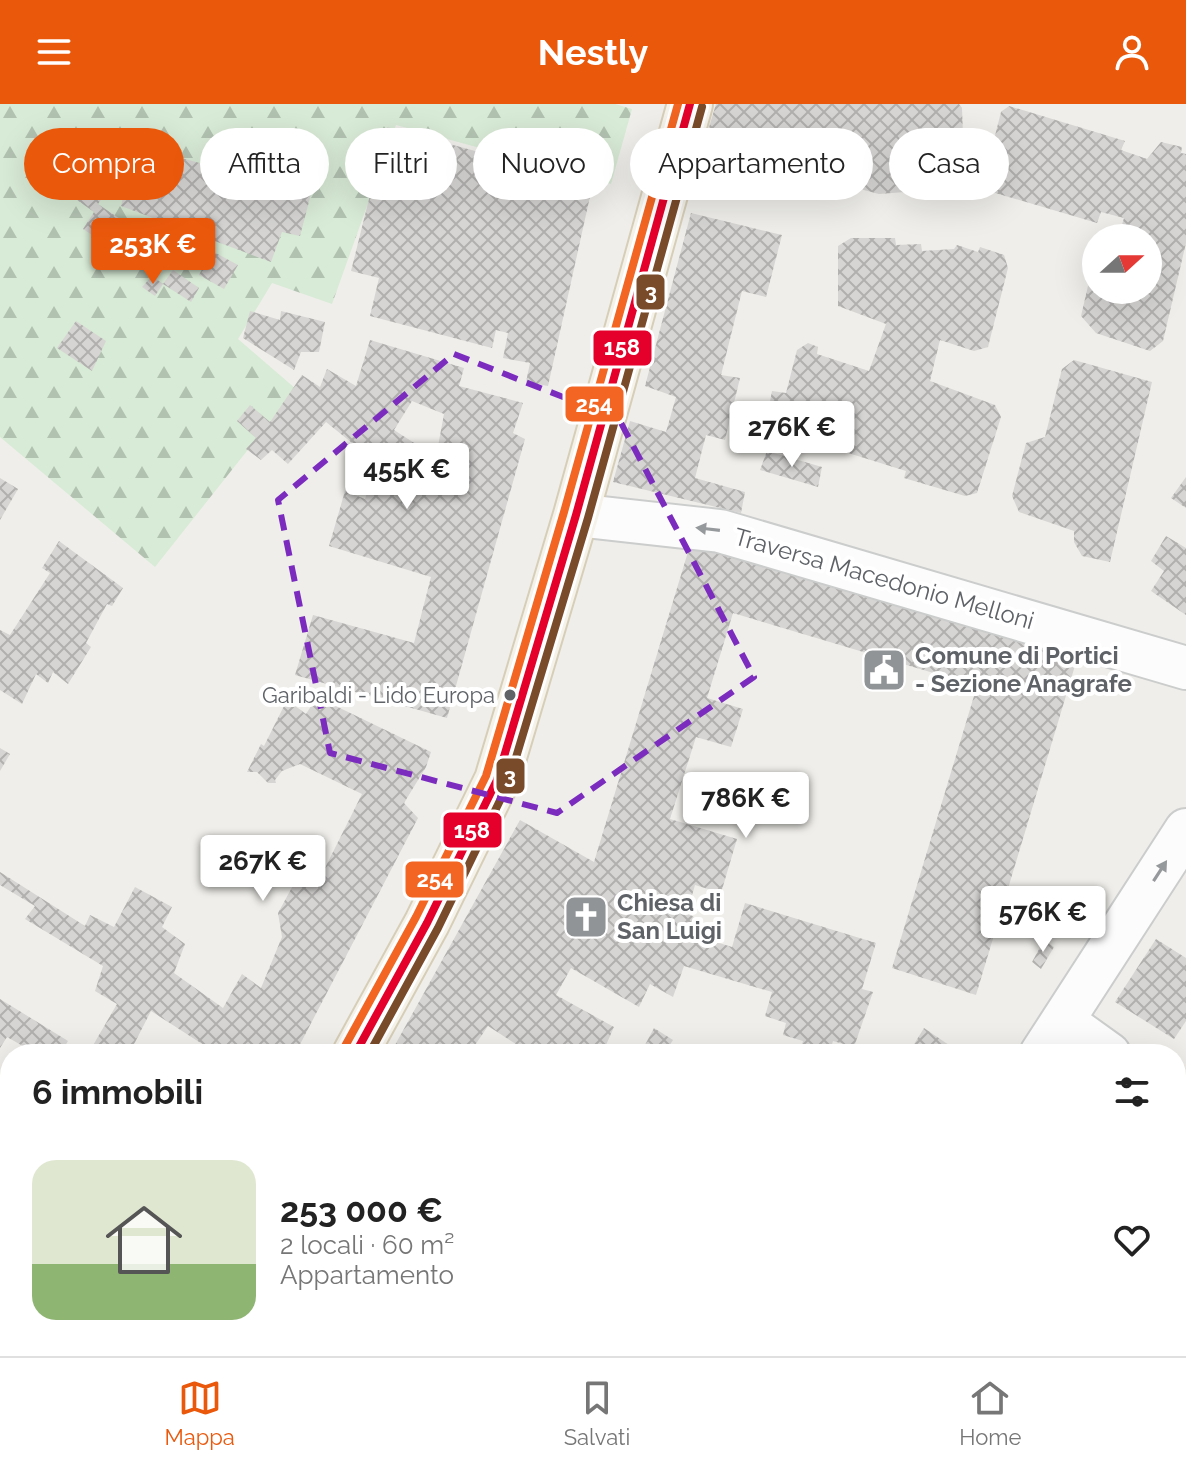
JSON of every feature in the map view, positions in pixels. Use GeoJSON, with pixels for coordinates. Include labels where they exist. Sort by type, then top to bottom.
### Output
{"type":"FeatureCollection","features":[{"type":"Feature","properties":{"kind":"main road"},"geometry":{"type":"LineString","coordinates":[[360,1044],[427,923],[497,780],[576,515],[690,104]]}},
{"type":"Feature","properties":{"kind":"street","name":"Traversa Macedonio Melloni"},"geometry":{"type":"LineString","coordinates":[[576,515],[720,531],[1186,668]]}},
{"type":"Feature","properties":{"kind":"street"},"geometry":{"type":"LineString","coordinates":[[1073,1044],[1052,1038],[1186,830]]}},
{"type":"Feature","properties":{"kind":"highlighted area"},"geometry":{"type":"Polygon","coordinates":[[[454,354],[619,419],[754,677],[557,813],[330,753],[278,500],[454,354]]]}},
{"type":"Feature","properties":{"kind":"green space"},"geometry":{"type":"Polygon","coordinates":[[[0,104],[615,104],[632,109],[614,173],[614,128],[473,128],[473,146],[457,142],[457,128],[407,128],[396,125],[395,128],[345,128],[345,200],[369,200],[332,304],[272,283],[238,339],[296,389],[155,567],[0,437],[0,104]]]}},
{"type":"Feature","properties":{"kind":"building"},"geometry":{"type":"Polygon","coordinates":[[[716,104],[959,104],[962,108],[963,128],[889,128],[889,193],[873,192],[873,128],[709,128],[716,104]]]}},
{"type":"Feature","properties":{"kind":"building"},"geometry":{"type":"Polygon","coordinates":[[[1009,106],[1125,141],[1121,150],[1147,159],[1161,142],[1182,147],[1181,153],[1186,154],[1186,243],[1163,341],[1150,351],[1096,333],[1081,316],[1084,304],[1162,304],[1162,224],[1122,224],[1124,218],[1101,212],[1097,223],[1009,197],[1009,128],[997,128],[1001,112],[1009,106]]]}},
{"type":"Feature","properties":{"kind":"building"},"geometry":{"type":"Polygon","coordinates":[[[457,146],[473,150],[473,200],[589,200],[548,386],[526,382],[530,363],[503,358],[508,333],[496,330],[492,348],[370,316],[379,278],[351,271],[369,200],[457,200],[457,146]]]}},
{"type":"Feature","properties":{"kind":"building"},"geometry":{"type":"Polygon","coordinates":[[[184,159],[200,163],[200,200],[309,200],[300,236],[282,232],[271,262],[121,206],[122,200],[184,200],[184,159]]]}},
{"type":"Feature","properties":{"kind":"building"},"geometry":{"type":"Polygon","coordinates":[[[77,200],[101,200],[98,204],[129,225],[113,249],[83,229],[94,212],[77,200]]]}},
{"type":"Feature","properties":{"kind":"building"},"geometry":{"type":"Polygon","coordinates":[[[691,213],[782,235],[766,297],[742,291],[721,375],[740,378],[725,440],[706,435],[695,478],[745,492],[741,513],[613,482],[630,421],[666,432],[676,397],[645,386],[691,213]]]}},
{"type":"Feature","properties":{"kind":"building"},"geometry":{"type":"Polygon","coordinates":[[[851,238],[895,238],[896,245],[921,244],[922,251],[954,249],[957,245],[978,252],[980,247],[1004,255],[1008,268],[988,347],[974,351],[940,340],[930,381],[995,405],[1001,417],[977,493],[965,496],[904,478],[906,471],[771,429],[767,417],[772,391],[786,393],[797,350],[808,343],[818,347],[817,354],[869,371],[886,324],[838,306],[838,246],[851,238]]]}},
{"type":"Feature","properties":{"kind":"building"},"geometry":{"type":"Polygon","coordinates":[[[141,249],[162,264],[157,270],[131,262],[141,249]]]}},
{"type":"Feature","properties":{"kind":"building"},"geometry":{"type":"Polygon","coordinates":[[[212,251],[238,265],[224,289],[199,275],[212,251]]]}},
{"type":"Feature","properties":{"kind":"building"},"geometry":{"type":"Polygon","coordinates":[[[173,270],[199,288],[191,302],[163,284],[173,270]]]}},
{"type":"Feature","properties":{"kind":"building"},"geometry":{"type":"Polygon","coordinates":[[[152,276],[163,284],[155,296],[142,287],[152,276]]]}},
{"type":"Feature","properties":{"kind":"building"},"geometry":{"type":"Polygon","coordinates":[[[250,311],[280,320],[281,311],[325,322],[319,352],[301,352],[294,370],[243,338],[250,311]]]}},
{"type":"Feature","properties":{"kind":"building"},"geometry":{"type":"Polygon","coordinates":[[[76,321],[106,341],[92,371],[57,348],[76,321]]]}},
{"type":"Feature","properties":{"kind":"building"},"geometry":{"type":"Polygon","coordinates":[[[370,340],[464,368],[459,386],[523,403],[513,433],[525,439],[447,718],[295,675],[313,615],[414,643],[431,577],[329,546],[345,491],[365,499],[377,463],[326,422],[288,464],[272,450],[261,460],[246,449],[256,438],[237,421],[250,405],[270,422],[302,375],[320,387],[327,369],[356,386],[370,340]],[[412,401],[394,430],[436,457],[444,414],[412,401]]]}},
{"type":"Feature","properties":{"kind":"building"},"geometry":{"type":"Polygon","coordinates":[[[1074,360],[1152,382],[1110,562],[1082,556],[1074,542],[1074,531],[1019,512],[1012,496],[1026,443],[1045,437],[1062,369],[1074,360]]]}},
{"type":"Feature","properties":{"kind":"building"},"geometry":{"type":"Polygon","coordinates":[[[767,451],[822,467],[818,487],[760,470],[767,451]]]}},
{"type":"Feature","properties":{"kind":"building"},"geometry":{"type":"Polygon","coordinates":[[[1186,477],[1186,508],[1171,498],[1186,477]]]}},
{"type":"Feature","properties":{"kind":"building"},"geometry":{"type":"Polygon","coordinates":[[[0,478],[18,489],[0,520],[0,478]]]}},
{"type":"Feature","properties":{"kind":"building"},"geometry":{"type":"Polygon","coordinates":[[[1166,536],[1186,548],[1186,615],[1151,591],[1164,571],[1151,561],[1166,536]]]}},
{"type":"Feature","properties":{"kind":"building"},"geometry":{"type":"Polygon","coordinates":[[[59,541],[123,588],[112,606],[107,604],[86,643],[91,647],[68,684],[53,672],[48,683],[36,674],[22,704],[0,690],[0,630],[10,635],[50,573],[42,568],[59,541]]]}},
{"type":"Feature","properties":{"kind":"building"},"geometry":{"type":"Polygon","coordinates":[[[691,542],[1077,659],[976,995],[892,968],[977,686],[733,613],[707,698],[743,709],[731,747],[696,737],[670,819],[737,839],[721,893],[695,885],[687,913],[699,920],[694,935],[732,947],[745,903],[876,943],[862,989],[873,992],[855,1044],[833,1041],[832,1044],[802,1044],[803,1041],[783,1035],[786,1023],[765,1016],[772,992],[684,966],[673,997],[650,984],[639,1007],[571,968],[556,995],[614,1027],[606,1044],[516,1044],[488,1026],[476,1044],[396,1044],[520,820],[594,862],[691,542]]]}},
{"type":"Feature","properties":{"kind":"building"},"geometry":{"type":"Polygon","coordinates":[[[317,697],[431,752],[426,767],[404,803],[418,818],[300,1044],[202,1044],[151,1011],[134,1044],[94,1044],[117,1004],[95,991],[103,966],[25,919],[35,906],[0,885],[0,872],[85,926],[90,915],[114,927],[135,887],[172,907],[162,927],[185,944],[174,973],[223,1008],[242,974],[261,988],[282,937],[278,913],[296,880],[321,876],[362,794],[300,764],[282,771],[276,783],[268,783],[257,772],[247,772],[287,700],[306,714],[317,697]]]}},
{"type":"Feature","properties":{"kind":"building"},"geometry":{"type":"Polygon","coordinates":[[[0,748],[10,754],[0,771],[0,748]]]}},
{"type":"Feature","properties":{"kind":"building"},"geometry":{"type":"Polygon","coordinates":[[[1156,939],[1186,958],[1186,1021],[1174,1039],[1115,1002],[1156,939]]]}},
{"type":"Feature","properties":{"kind":"building"},"geometry":{"type":"Polygon","coordinates":[[[1044,940],[1054,947],[1041,969],[1032,962],[1044,940]]]}},
{"type":"Feature","properties":{"kind":"building"},"geometry":{"type":"Polygon","coordinates":[[[0,999],[68,1041],[66,1044],[19,1044],[7,1037],[0,1044],[0,999]]]}},
{"type":"Feature","properties":{"kind":"building"},"geometry":{"type":"Polygon","coordinates":[[[654,1028],[673,1040],[670,1044],[646,1044],[654,1028]]]}},
{"type":"Feature","properties":{"kind":"building"},"geometry":{"type":"Polygon","coordinates":[[[924,1028],[947,1044],[914,1044],[924,1028]]]}},
{"type":"Feature","properties":{"kind":"transit line","name":"254"},"geometry":{"type":"LineString","coordinates":[[346,1044],[416,917],[486,776],[564,512],[678,104]]}},
{"type":"Feature","properties":{"kind":"transit line","name":"158"},"geometry":{"type":"LineString","coordinates":[[360,1044],[427,923],[497,780],[576,515],[690,104]]}},
{"type":"Feature","properties":{"kind":"transit line","name":"3"},"geometry":{"type":"LineString","coordinates":[[374,1044],[438,928],[508,784],[588,518],[702,107]]}},
{"type":"Feature","properties":{"kind":"place","name":"Comune di Portici - Sezione Anagrafe"},"geometry":{"type":"Point","coordinates":[884,670]}},
{"type":"Feature","properties":{"kind":"place","name":"Garibaldi - Lido Europa"},"geometry":{"type":"Point","coordinates":[510,695]}},
{"type":"Feature","properties":{"kind":"place","name":"Chiesa di San Luigi"},"geometry":{"type":"Point","coordinates":[586,917]}}]}
